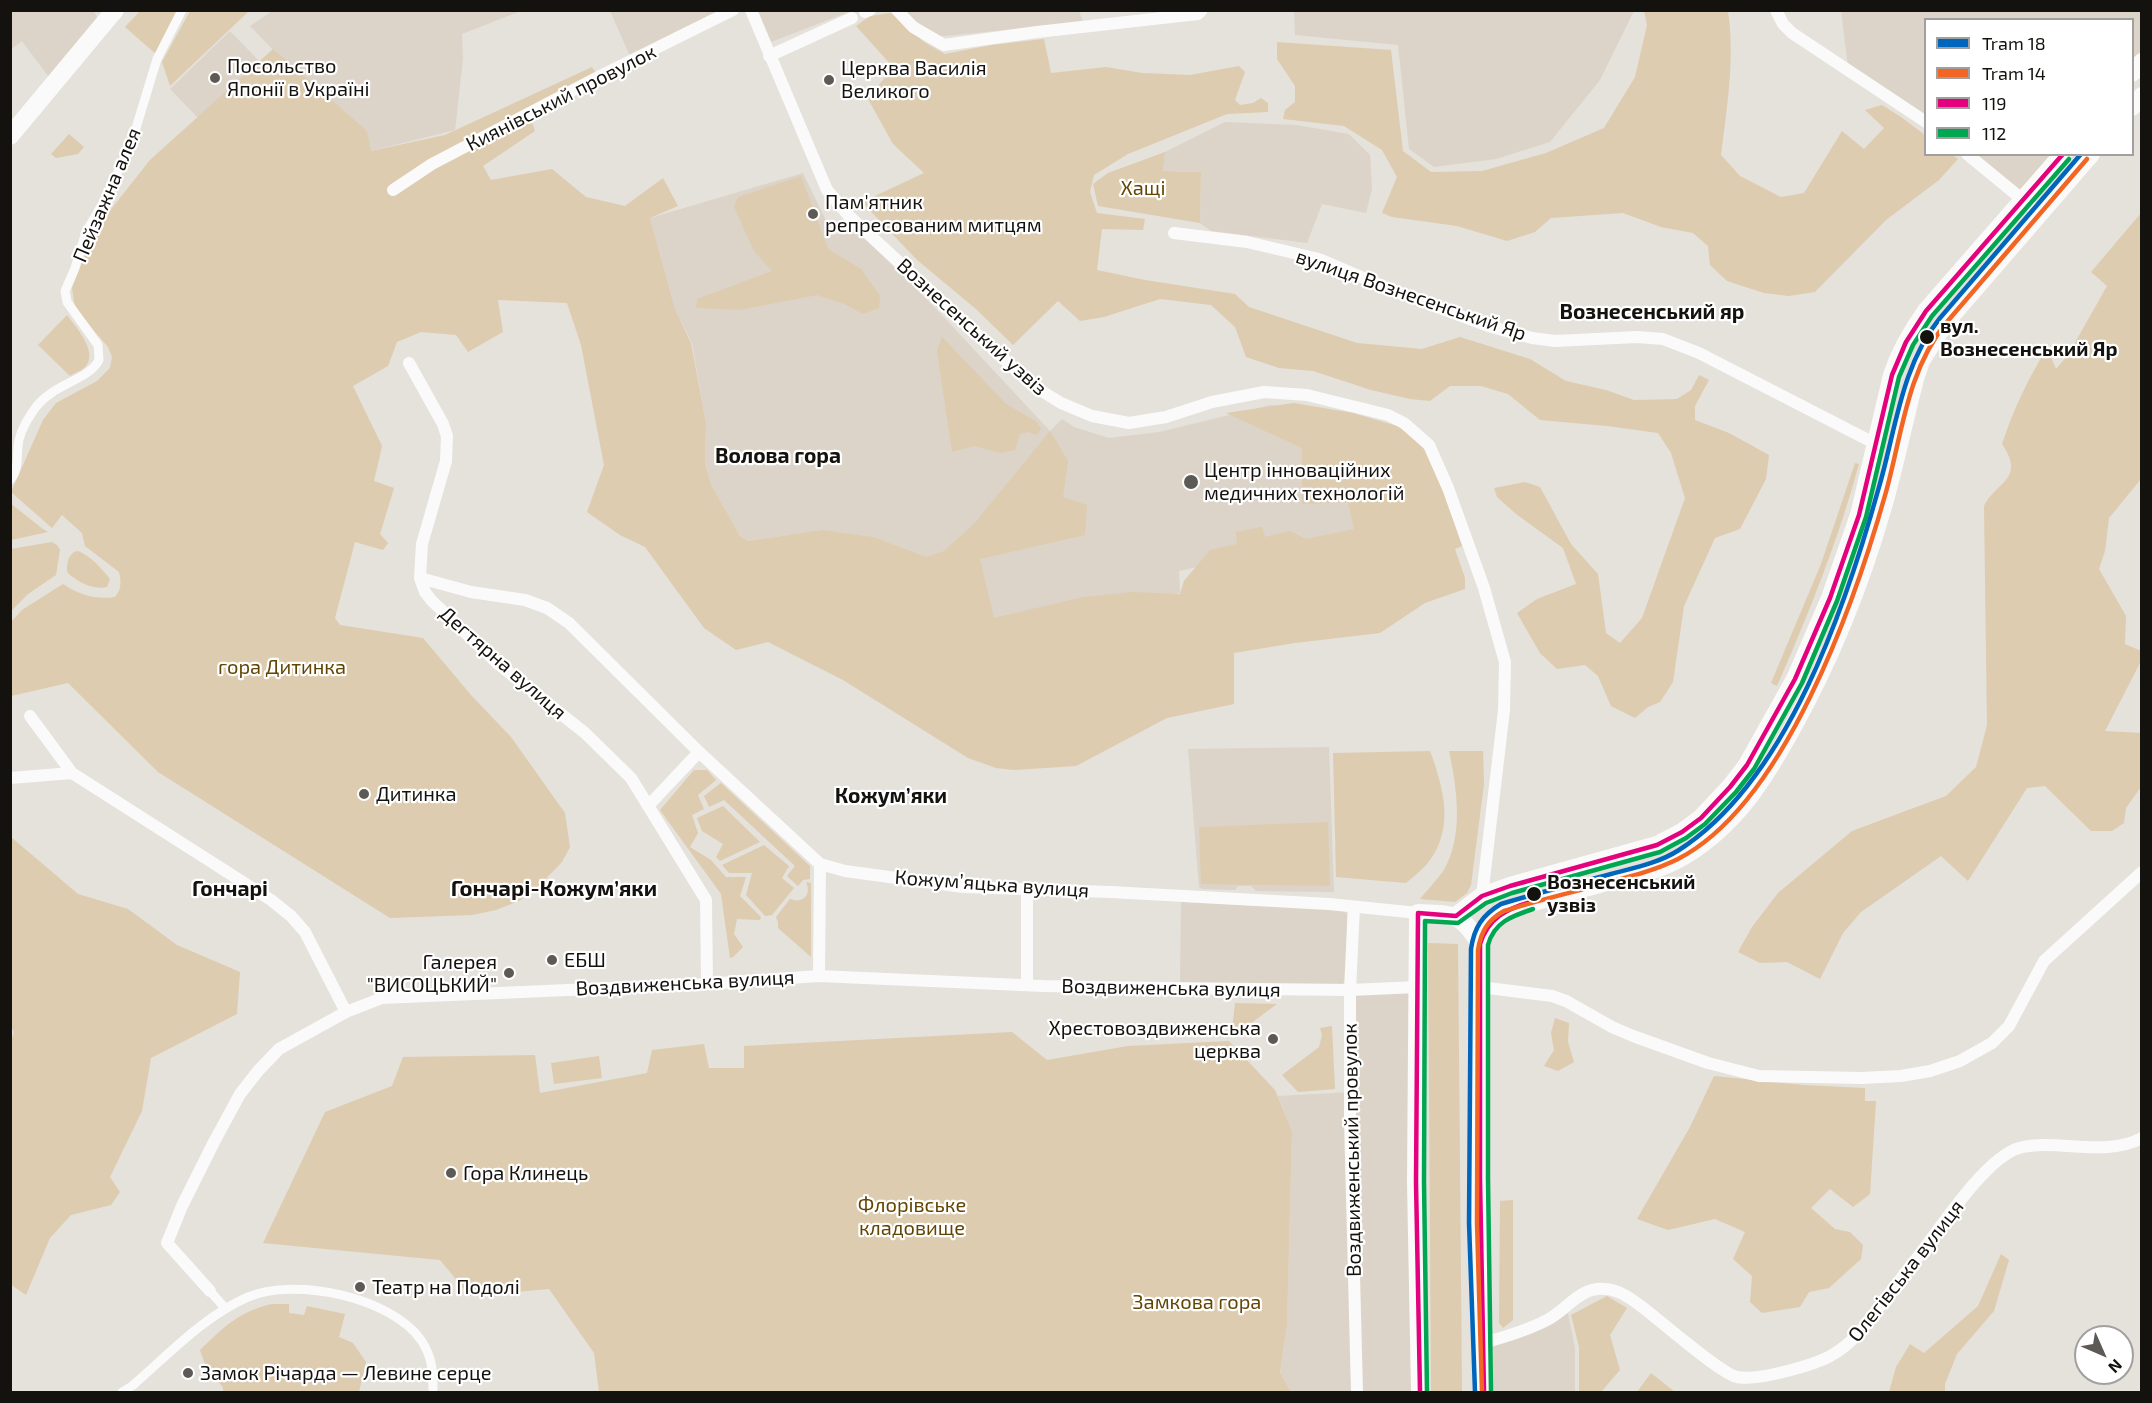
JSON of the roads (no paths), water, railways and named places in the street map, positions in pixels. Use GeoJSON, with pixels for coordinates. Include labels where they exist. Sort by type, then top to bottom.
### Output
{"type":"FeatureCollection","features":[{"type":"Feature","properties":{"kind":"main road"},"geometry":{"type":"LineString","coordinates":[[10,136],[115,10]]}},
{"type":"Feature","properties":{"kind":"main road"},"geometry":{"type":"LineString","coordinates":[[1456,916],[1482,896],[1520,883],[1657,845],[1682,832],[1701,818],[1731,787],[1747,765],[1771,723],[1830,598],[1859,514],[1892,375],[1900,353],[1926,311],[2061,156]]}},
{"type":"Feature","properties":{"kind":"main road"},"geometry":{"type":"LineString","coordinates":[[1484,1392],[1480,944],[1485,926],[1499,913],[1515,907],[1649,871],[1682,857],[1719,830],[1750,799],[1771,768],[1808,699],[1856,591],[1884,504],[1921,361],[1945,323],[2089,156]]}},
{"type":"Feature","properties":{"kind":"main road"},"geometry":{"type":"LineString","coordinates":[[1420,1392],[1416,1182],[1418,913],[1456,916],[1469,927],[1480,944]]}},
{"type":"Feature","properties":{"kind":"street","name":"Пейзажна алея"},"geometry":{"type":"LineString","coordinates":[[12,478],[20,437],[27,420],[38,404],[60,386],[90,372],[99,360],[98,345],[67,302],[65,291],[86,232],[107,196],[133,138],[157,59],[182,10]]}},
{"type":"Feature","properties":{"kind":"street","name":"Киянівський провулок"},"geometry":{"type":"LineString","coordinates":[[393,190],[432,164],[600,76],[733,10]]}},
{"type":"Feature","properties":{"kind":"street","name":"Вознесенський узвіз"},"geometry":{"type":"LineString","coordinates":[[751,10],[827,190],[849,216],[1032,385],[1046,395],[1092,416],[1129,423],[1166,417],[1212,402],[1264,392],[1296,394],[1388,415],[1404,423],[1429,445],[1448,489],[1484,588],[1505,662],[1504,710],[1482,896]]}},
{"type":"Feature","properties":{"kind":"street"},"geometry":{"type":"LineString","coordinates":[[897,10],[914,27],[944,45],[1198,14],[1202,10]]}},
{"type":"Feature","properties":{"kind":"street"},"geometry":{"type":"LineString","coordinates":[[1776,10],[1792,33],[1924,121]]}},
{"type":"Feature","properties":{"kind":"street"},"geometry":{"type":"LineString","coordinates":[[769,56],[867,11]]}},
{"type":"Feature","properties":{"kind":"street"},"geometry":{"type":"LineString","coordinates":[[1969,156],[2040,214]]}},
{"type":"Feature","properties":{"kind":"street","name":"вулиця Вознесенський Яр"},"geometry":{"type":"LineString","coordinates":[[1174,232],[1247,242],[1319,259],[1488,326],[1532,338],[1555,341],[1636,337],[1663,339],[1699,353],[1876,444]]}},
{"type":"Feature","properties":{"kind":"street"},"geometry":{"type":"LineString","coordinates":[[409,363],[443,424],[447,436],[446,461],[422,544],[420,578],[471,592],[525,600],[547,608],[569,623],[699,752],[820,864],[819,976]]}},
{"type":"Feature","properties":{"kind":"street","name":"Дегтярна вулиця"},"geometry":{"type":"LineString","coordinates":[[420,578],[431,600],[497,663],[585,733],[631,778],[706,900],[707,984]]}},
{"type":"Feature","properties":{"kind":"street"},"geometry":{"type":"LineString","coordinates":[[30,716],[72,773],[271,900],[291,916],[305,932],[346,1012]]}},
{"type":"Feature","properties":{"kind":"street"},"geometry":{"type":"LineString","coordinates":[[648,806],[699,752]]}},
{"type":"Feature","properties":{"kind":"street"},"geometry":{"type":"LineString","coordinates":[[10,778],[72,773]]}},
{"type":"Feature","properties":{"kind":"street","name":"Кожумʼяцька вулиця"},"geometry":{"type":"LineString","coordinates":[[820,864],[865,874],[963,887],[1193,897],[1418,913]]}},
{"type":"Feature","properties":{"kind":"street"},"geometry":{"type":"LineString","coordinates":[[1480,987],[1552,996],[1633,1036],[1707,1063],[1759,1076],[1862,1078],[1930,1071],[1960,1061],[1992,1043],[2009,1026],[2044,961],[2139,874]]}},
{"type":"Feature","properties":{"kind":"street"},"geometry":{"type":"LineString","coordinates":[[1027,889],[1027,985]]}},
{"type":"Feature","properties":{"kind":"street","name":"Воздвиженський провулок"},"geometry":{"type":"LineString","coordinates":[[1354,907],[1350,990],[1350,1119],[1357,1392]]}},
{"type":"Feature","properties":{"kind":"street","name":"Воздвиженська вулиця"},"geometry":{"type":"LineString","coordinates":[[225,1308],[167,1243],[182,1206],[240,1095],[279,1049],[346,1012],[382,998],[707,984],[819,976],[1027,985],[1350,990],[1417,987]]}},
{"type":"Feature","properties":{"kind":"street","name":"Олегівська вулиця"},"geometry":{"type":"LineString","coordinates":[[1483,1343],[1549,1318],[1586,1291],[1608,1289],[1624,1295],[1642,1307],[1718,1366],[1736,1377],[1760,1376],[1811,1365],[1827,1359],[1846,1347],[1861,1331],[1977,1181],[2004,1155],[2019,1148],[2036,1146],[2114,1147],[2141,1138]]}},
{"type":"Feature","properties":{"kind":"street"},"geometry":{"type":"LineString","coordinates":[[122,1392],[225,1308],[251,1296],[279,1290],[308,1290],[339,1294],[376,1306],[403,1320],[421,1340],[433,1364],[433,1392]]}},
{"type":"Feature","properties":{"kind":"tram line","name":"18"},"geometry":{"type":"LineString","coordinates":[[1475,1392],[1469,1223],[1471,949],[1477,928],[1484,918],[1501,904],[1637,867],[1671,855],[1717,819],[1751,781],[1781,736],[1830,636],[1865,534],[1901,399],[1916,356],[1940,318],[2079,156]]}},
{"type":"Feature","properties":{"kind":"tram line","name":"14"},"geometry":{"type":"LineString","coordinates":[[1482,1392],[1477,1223],[1478,950],[1483,932],[1490,922],[1504,911],[1635,875],[1678,859],[1716,832],[1751,794],[1783,748],[1811,696],[1835,642],[1873,537],[1907,404],[1922,362],[1946,323],[2087,159]]}},
{"type":"Feature","properties":{"kind":"place","name":"Посольство Японії в Україні"},"geometry":{"type":"Point","coordinates":[215,78]}},
{"type":"Feature","properties":{"kind":"place","name":"Церква Василія Великого"},"geometry":{"type":"Point","coordinates":[829,80]}},
{"type":"Feature","properties":{"kind":"place","name":"Пам'ятник репресованим митцям"},"geometry":{"type":"Point","coordinates":[813,214]}},
{"type":"Feature","properties":{"kind":"place","name":"вул. Вознесенський Яр"},"geometry":{"type":"Point","coordinates":[1927,337]}},
{"type":"Feature","properties":{"kind":"place","name":"Центр інноваційних медичних технологій"},"geometry":{"type":"Point","coordinates":[1191,482]}},
{"type":"Feature","properties":{"kind":"place","name":"Дитинка"},"geometry":{"type":"Point","coordinates":[364,794]}},
{"type":"Feature","properties":{"kind":"place","name":"Вознесенський узвіз"},"geometry":{"type":"Point","coordinates":[1534,894]}},
{"type":"Feature","properties":{"kind":"place","name":"ЕБШ"},"geometry":{"type":"Point","coordinates":[552,960]}},
{"type":"Feature","properties":{"kind":"place","name":"Галерея \"ВИСОЦЬКИЙ\""},"geometry":{"type":"Point","coordinates":[509,973]}},
{"type":"Feature","properties":{"kind":"place","name":"Хрестовоздвиженська церква"},"geometry":{"type":"Point","coordinates":[1273,1039]}},
{"type":"Feature","properties":{"kind":"place","name":"Гора Клинець"},"geometry":{"type":"Point","coordinates":[451,1173]}},
{"type":"Feature","properties":{"kind":"place","name":"Театр на Подолі"},"geometry":{"type":"Point","coordinates":[360,1287]}},
{"type":"Feature","properties":{"kind":"place","name":"Замок Річарда — Левине серце"},"geometry":{"type":"Point","coordinates":[188,1373]}},
{"type":"Feature","properties":{"kind":"district","name":"Вознесенський яр"},"geometry":{"type":"Point","coordinates":[1652,312]}},
{"type":"Feature","properties":{"kind":"district","name":"Волова гора"},"geometry":{"type":"Point","coordinates":[778,456]}},
{"type":"Feature","properties":{"kind":"district","name":"Кожумʼяки"},"geometry":{"type":"Point","coordinates":[891,796]}},
{"type":"Feature","properties":{"kind":"district","name":"Гончарі"},"geometry":{"type":"Point","coordinates":[230,889]}},
{"type":"Feature","properties":{"kind":"district","name":"Гончарі-Кожумʼяки"},"geometry":{"type":"Point","coordinates":[554,889]}},
{"type":"Feature","properties":{"kind":"park label","name":"Хащі"},"geometry":{"type":"Point","coordinates":[1143,188]}},
{"type":"Feature","properties":{"kind":"park label","name":"гора Дитинка"},"geometry":{"type":"Point","coordinates":[282,667]}},
{"type":"Feature","properties":{"kind":"park label","name":"Флорівське кладовище"},"geometry":{"type":"Point","coordinates":[912,1216]}},
{"type":"Feature","properties":{"kind":"park label","name":"Замкова гора"},"geometry":{"type":"Point","coordinates":[1197,1302]}}]}
